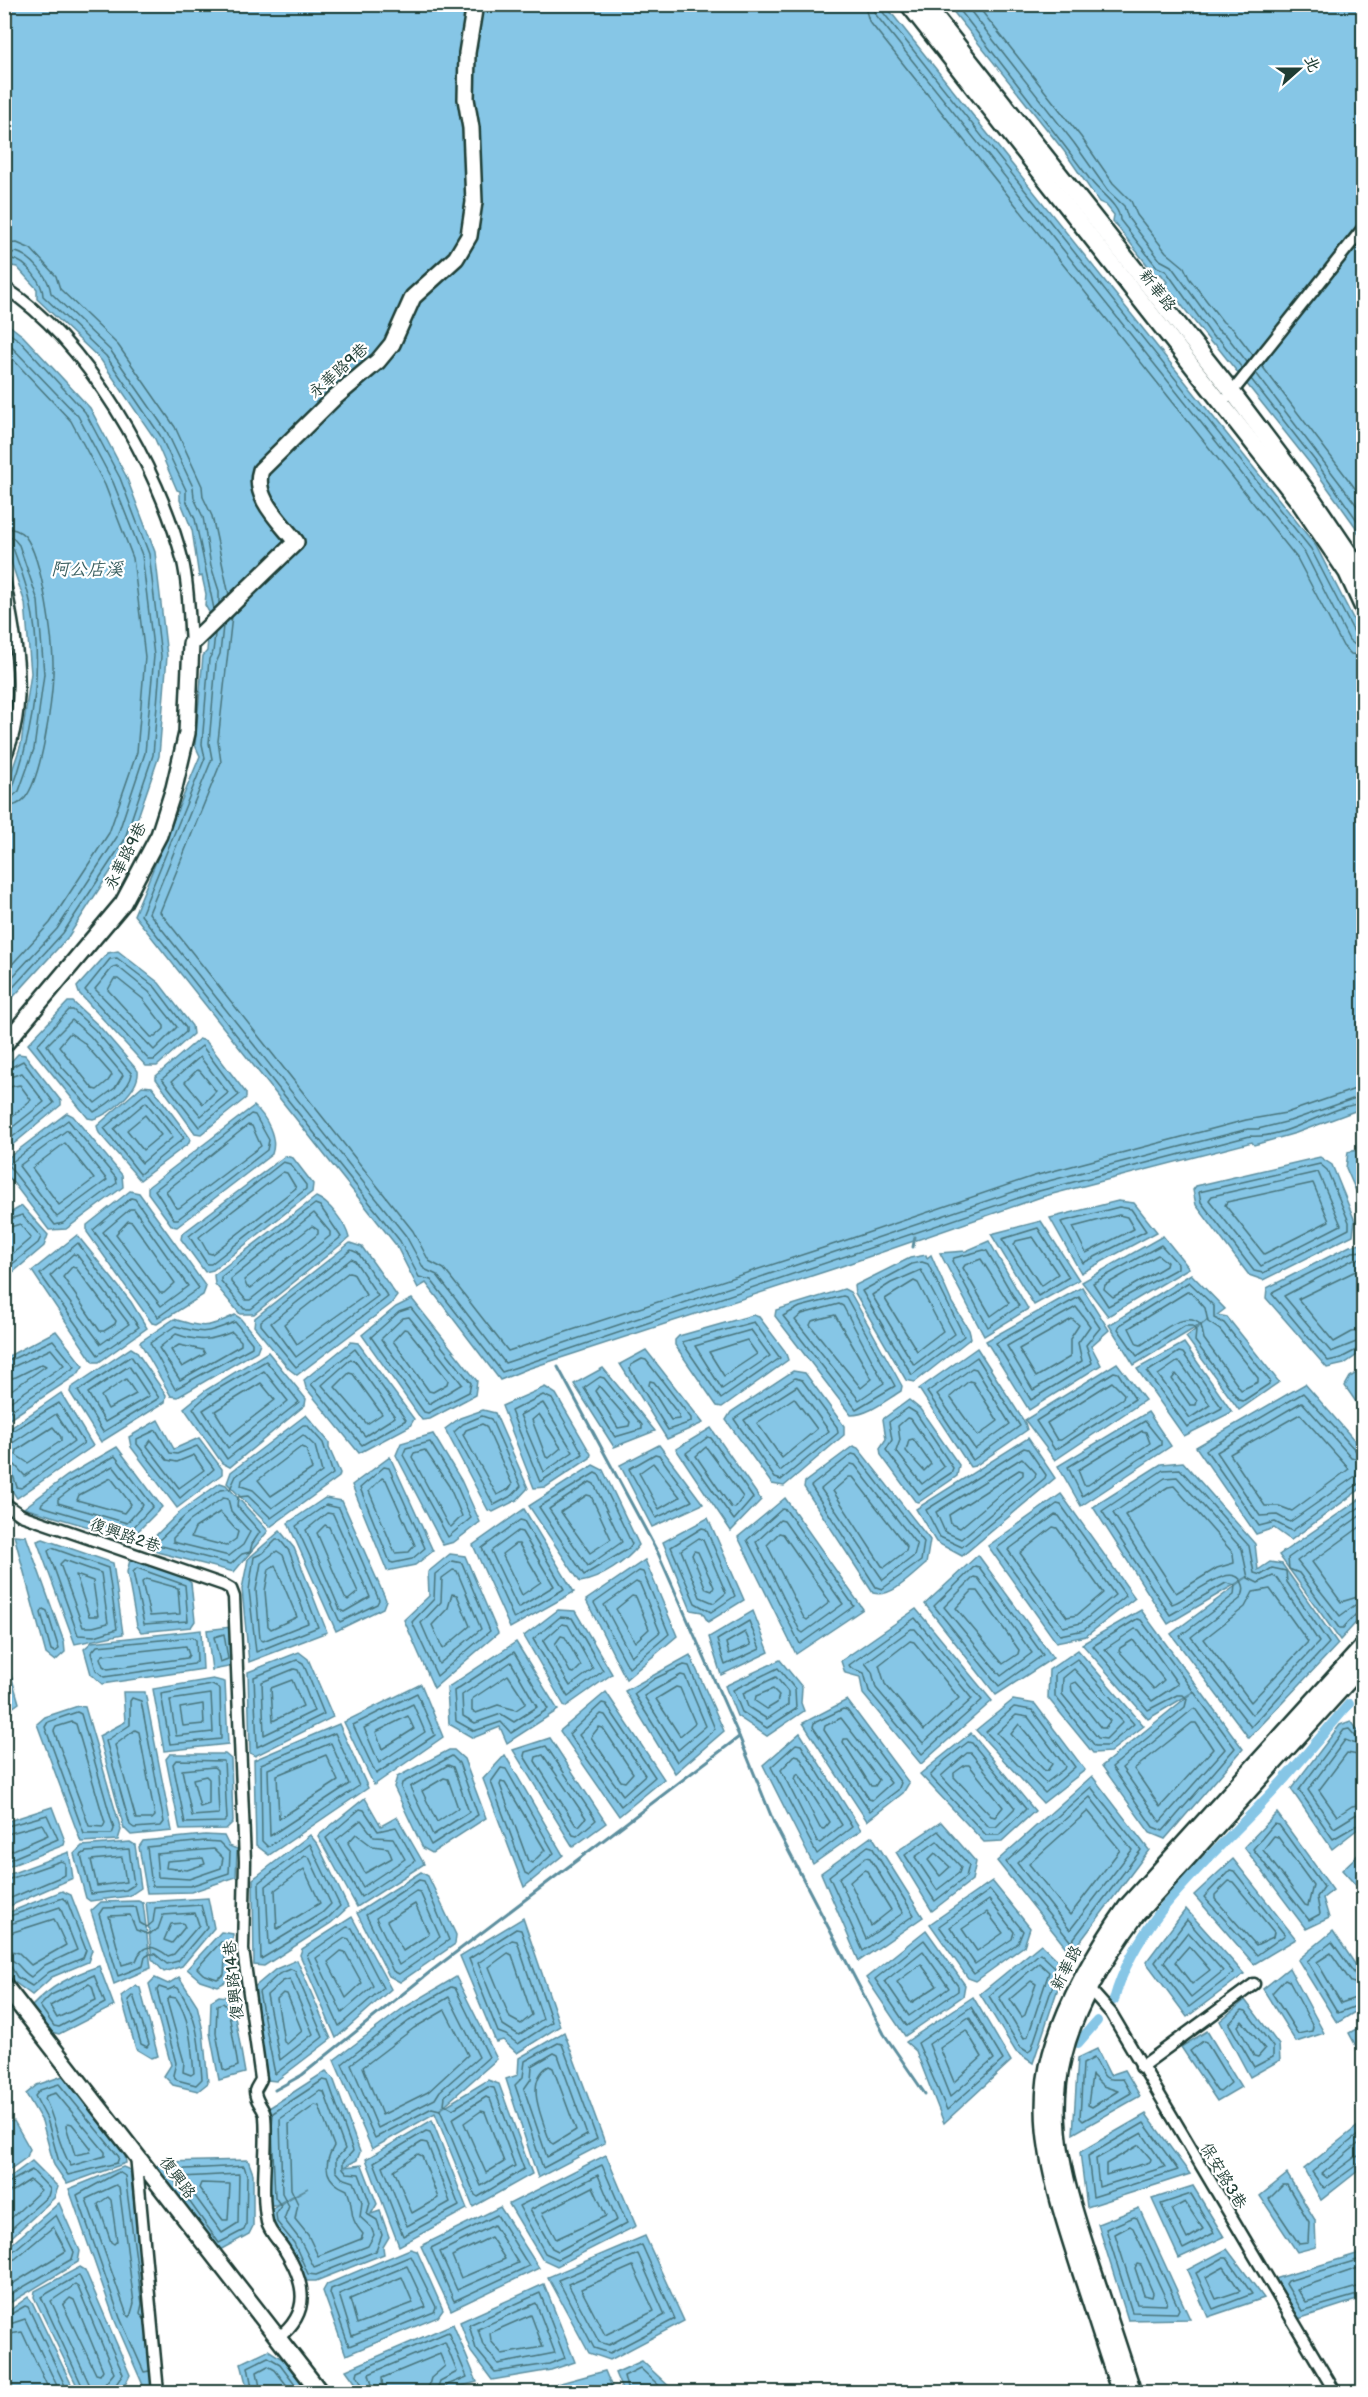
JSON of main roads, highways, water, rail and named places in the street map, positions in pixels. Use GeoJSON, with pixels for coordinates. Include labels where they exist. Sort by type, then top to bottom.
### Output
{"type":"FeatureCollection","features":[{"type":"Feature","properties":{"kind":"water"},"geometry":{"type":"Polygon","coordinates":[[[5,5],[885,5],[1316,546],[1363,638],[1363,1108],[1296,1133],[1254,1145],[1252,1142],[1041,1197],[500,1380],[426,1283],[418,1288],[396,1245],[134,915],[200,756],[195,745],[203,656],[207,651],[210,614],[205,605],[206,594],[202,576],[199,577],[192,530],[180,500],[180,491],[177,490],[155,439],[101,360],[37,299],[37,289],[17,267],[12,266],[8,276],[5,270],[5,5]]]}},
{"type":"Feature","properties":{"kind":"water"},"geometry":{"type":"Polygon","coordinates":[[[948,5],[1363,5],[1363,543],[1355,526],[1312,466],[1215,344],[1212,344],[1165,284],[1167,282],[1161,274],[1156,276],[1113,221],[1114,215],[1106,205],[1099,202],[1064,151],[948,5]]]}},
{"type":"Feature","properties":{"kind":"water","name":"阿公店溪"},"geometry":{"type":"Polygon","coordinates":[[[5,322],[23,336],[90,408],[126,476],[155,552],[167,656],[159,756],[129,843],[68,937],[5,1006],[5,792],[21,744],[31,673],[25,603],[5,544],[5,322]]]}},
{"type":"Feature","properties":{"kind":"water"},"geometry":{"type":"Polygon","coordinates":[[[118,951],[159,983],[192,1026],[193,1034],[157,1066],[146,1066],[79,993],[77,987],[108,953],[118,951]]]}},
{"type":"Feature","properties":{"kind":"water"},"geometry":{"type":"Polygon","coordinates":[[[68,1002],[73,1002],[99,1026],[138,1071],[134,1086],[123,1100],[100,1117],[93,1119],[88,1118],[28,1044],[68,1002]]]}},
{"type":"Feature","properties":{"kind":"water"},"geometry":{"type":"Polygon","coordinates":[[[199,1039],[206,1041],[246,1093],[246,1098],[201,1134],[195,1133],[156,1079],[156,1076],[199,1039]]]}},
{"type":"Feature","properties":{"kind":"water"},"geometry":{"type":"Polygon","coordinates":[[[18,1054],[25,1055],[61,1101],[61,1105],[5,1151],[5,1068],[18,1054]]]}},
{"type":"Feature","properties":{"kind":"water"},"geometry":{"type":"Polygon","coordinates":[[[142,1086],[152,1087],[190,1138],[189,1143],[140,1180],[99,1133],[97,1126],[142,1086]]]}},
{"type":"Feature","properties":{"kind":"water"},"geometry":{"type":"Polygon","coordinates":[[[254,1106],[263,1115],[270,1128],[273,1141],[272,1154],[177,1227],[172,1226],[148,1193],[148,1187],[254,1106]]]}},
{"type":"Feature","properties":{"kind":"water"},"geometry":{"type":"Polygon","coordinates":[[[67,1113],[73,1116],[122,1175],[123,1187],[66,1229],[49,1230],[5,1172],[5,1160],[67,1113]]]}},
{"type":"Feature","properties":{"kind":"water"},"geometry":{"type":"Polygon","coordinates":[[[1364,1149],[1363,1207],[1346,1168],[1348,1152],[1364,1149]]]}},
{"type":"Feature","properties":{"kind":"water"},"geometry":{"type":"Polygon","coordinates":[[[285,1156],[293,1158],[313,1184],[312,1192],[213,1270],[205,1272],[181,1239],[182,1234],[285,1156]]]}},
{"type":"Feature","properties":{"kind":"water"},"geometry":{"type":"Polygon","coordinates":[[[1320,1157],[1332,1165],[1355,1221],[1353,1235],[1263,1280],[1249,1275],[1196,1205],[1193,1190],[1196,1186],[1320,1157]]]}},
{"type":"Feature","properties":{"kind":"water"},"geometry":{"type":"Polygon","coordinates":[[[130,1191],[139,1193],[206,1287],[203,1295],[157,1324],[152,1323],[87,1232],[87,1225],[130,1191]]]}},
{"type":"Feature","properties":{"kind":"water"},"geometry":{"type":"Polygon","coordinates":[[[316,1197],[336,1214],[349,1238],[254,1314],[240,1314],[215,1284],[214,1275],[316,1197]]]}},
{"type":"Feature","properties":{"kind":"water"},"geometry":{"type":"Polygon","coordinates":[[[1118,1201],[1134,1203],[1157,1232],[1081,1273],[1050,1218],[1118,1201]]]}},
{"type":"Feature","properties":{"kind":"water"},"geometry":{"type":"Polygon","coordinates":[[[22,1206],[48,1235],[44,1246],[5,1279],[5,1216],[22,1206]]]}},
{"type":"Feature","properties":{"kind":"water"},"geometry":{"type":"Polygon","coordinates":[[[1041,1221],[1079,1280],[1034,1305],[991,1234],[1041,1221]]]}},
{"type":"Feature","properties":{"kind":"water"},"geometry":{"type":"Polygon","coordinates":[[[77,1235],[131,1302],[147,1328],[99,1362],[93,1362],[32,1271],[77,1235]]]}},
{"type":"Feature","properties":{"kind":"water"},"geometry":{"type":"Polygon","coordinates":[[[1163,1236],[1189,1268],[1108,1316],[1082,1282],[1163,1236]]]}},
{"type":"Feature","properties":{"kind":"water"},"geometry":{"type":"Polygon","coordinates":[[[989,1241],[1028,1309],[984,1336],[940,1253],[966,1251],[989,1241]]]}},
{"type":"Feature","properties":{"kind":"water"},"geometry":{"type":"Polygon","coordinates":[[[350,1243],[362,1247],[397,1296],[391,1304],[297,1375],[289,1369],[254,1326],[255,1318],[350,1243]]]}},
{"type":"Feature","properties":{"kind":"water"},"geometry":{"type":"Polygon","coordinates":[[[1364,1245],[1363,1351],[1344,1364],[1327,1368],[1266,1298],[1267,1288],[1350,1246],[1364,1245]]]}},
{"type":"Feature","properties":{"kind":"water"},"geometry":{"type":"Polygon","coordinates":[[[926,1255],[927,1258],[931,1255],[952,1303],[969,1330],[971,1338],[915,1382],[906,1380],[855,1293],[854,1286],[910,1258],[926,1255]]]}},
{"type":"Feature","properties":{"kind":"water"},"geometry":{"type":"Polygon","coordinates":[[[1191,1274],[1225,1309],[1217,1315],[1227,1317],[1279,1382],[1239,1410],[1186,1337],[1208,1320],[1134,1365],[1109,1325],[1191,1274]]]}},
{"type":"Feature","properties":{"kind":"water"},"geometry":{"type":"Polygon","coordinates":[[[1082,1287],[1109,1330],[1091,1346],[1101,1365],[1029,1410],[986,1341],[1082,1287]]]}},
{"type":"Feature","properties":{"kind":"water"},"geometry":{"type":"Polygon","coordinates":[[[844,1289],[850,1292],[902,1386],[901,1391],[877,1406],[864,1413],[851,1415],[775,1316],[776,1310],[844,1289]]]}},
{"type":"Feature","properties":{"kind":"water"},"geometry":{"type":"Polygon","coordinates":[[[412,1299],[477,1381],[475,1395],[430,1419],[422,1420],[362,1335],[396,1307],[412,1299]]]}},
{"type":"Feature","properties":{"kind":"water"},"geometry":{"type":"Polygon","coordinates":[[[235,1315],[260,1343],[257,1351],[178,1397],[171,1396],[140,1342],[174,1319],[205,1326],[235,1315]]]}},
{"type":"Feature","properties":{"kind":"water"},"geometry":{"type":"Polygon","coordinates":[[[753,1315],[759,1317],[785,1351],[788,1360],[722,1407],[717,1406],[675,1345],[675,1340],[679,1336],[753,1315]]]}},
{"type":"Feature","properties":{"kind":"water"},"geometry":{"type":"Polygon","coordinates":[[[56,1331],[83,1366],[78,1374],[5,1422],[5,1358],[56,1331]]]}},
{"type":"Feature","properties":{"kind":"water"},"geometry":{"type":"Polygon","coordinates":[[[351,1342],[358,1343],[414,1419],[410,1426],[359,1453],[306,1388],[304,1380],[351,1342]]]}},
{"type":"Feature","properties":{"kind":"water"},"geometry":{"type":"Polygon","coordinates":[[[1184,1343],[1232,1412],[1184,1436],[1137,1369],[1184,1343]]]}},
{"type":"Feature","properties":{"kind":"water"},"geometry":{"type":"Polygon","coordinates":[[[131,1348],[136,1351],[166,1395],[165,1402],[101,1442],[70,1392],[71,1388],[131,1348]]]}},
{"type":"Feature","properties":{"kind":"water"},"geometry":{"type":"Polygon","coordinates":[[[977,1348],[1025,1423],[1027,1430],[975,1466],[970,1467],[919,1389],[977,1348]]]}},
{"type":"Feature","properties":{"kind":"water"},"geometry":{"type":"Polygon","coordinates":[[[646,1350],[703,1423],[667,1439],[620,1364],[646,1350]]]}},
{"type":"Feature","properties":{"kind":"water"},"geometry":{"type":"Polygon","coordinates":[[[268,1352],[306,1399],[305,1405],[230,1467],[222,1463],[184,1408],[206,1390],[268,1352]]]}},
{"type":"Feature","properties":{"kind":"water"},"geometry":{"type":"Polygon","coordinates":[[[1117,1363],[1145,1400],[1055,1460],[1025,1420],[1117,1363]]]}},
{"type":"Feature","properties":{"kind":"water"},"geometry":{"type":"Polygon","coordinates":[[[603,1368],[655,1431],[614,1447],[574,1384],[603,1368]]]}},
{"type":"Feature","properties":{"kind":"water"},"geometry":{"type":"Polygon","coordinates":[[[1363,1369],[1363,1412],[1345,1386],[1350,1377],[1363,1369]]]}},
{"type":"Feature","properties":{"kind":"water"},"geometry":{"type":"Polygon","coordinates":[[[793,1371],[805,1373],[844,1426],[844,1435],[784,1486],[772,1484],[726,1420],[731,1412],[793,1371]]]}},
{"type":"Feature","properties":{"kind":"water"},"geometry":{"type":"Polygon","coordinates":[[[1305,1384],[1363,1450],[1363,1487],[1291,1540],[1274,1528],[1256,1534],[1196,1447],[1305,1384]]]}},
{"type":"Feature","properties":{"kind":"water"},"geometry":{"type":"Polygon","coordinates":[[[545,1387],[556,1394],[591,1454],[590,1458],[546,1487],[534,1488],[502,1406],[545,1387]]]}},
{"type":"Feature","properties":{"kind":"water"},"geometry":{"type":"Polygon","coordinates":[[[61,1393],[93,1446],[17,1498],[6,1475],[5,1432],[61,1393]]]}},
{"type":"Feature","properties":{"kind":"water"},"geometry":{"type":"Polygon","coordinates":[[[909,1400],[920,1409],[959,1465],[957,1476],[919,1502],[915,1501],[881,1455],[880,1448],[886,1439],[883,1419],[909,1400]]]}},
{"type":"Feature","properties":{"kind":"water"},"geometry":{"type":"Polygon","coordinates":[[[483,1410],[495,1413],[528,1488],[517,1500],[493,1512],[488,1510],[445,1429],[460,1418],[483,1410]]]}},
{"type":"Feature","properties":{"kind":"water"},"geometry":{"type":"Polygon","coordinates":[[[1148,1412],[1171,1446],[1081,1506],[1058,1466],[1148,1412]]]}},
{"type":"Feature","properties":{"kind":"water"},"geometry":{"type":"Polygon","coordinates":[[[306,1415],[329,1442],[329,1448],[340,1473],[339,1477],[270,1527],[227,1483],[231,1472],[306,1415]]]}},
{"type":"Feature","properties":{"kind":"water"},"geometry":{"type":"Polygon","coordinates":[[[158,1420],[174,1449],[199,1438],[222,1469],[222,1474],[177,1508],[131,1447],[129,1437],[158,1420]]]}},
{"type":"Feature","properties":{"kind":"water"},"geometry":{"type":"Polygon","coordinates":[[[711,1428],[761,1500],[731,1531],[676,1449],[711,1428]]]}},
{"type":"Feature","properties":{"kind":"water"},"geometry":{"type":"Polygon","coordinates":[[[433,1434],[461,1480],[480,1522],[454,1542],[443,1545],[396,1455],[401,1443],[433,1434]]]}},
{"type":"Feature","properties":{"kind":"water"},"geometry":{"type":"Polygon","coordinates":[[[1028,1438],[1055,1478],[962,1556],[936,1542],[916,1509],[1028,1438]]]}},
{"type":"Feature","properties":{"kind":"water"},"geometry":{"type":"Polygon","coordinates":[[[659,1445],[703,1504],[652,1527],[620,1465],[659,1445]]]}},
{"type":"Feature","properties":{"kind":"water"},"geometry":{"type":"Polygon","coordinates":[[[853,1446],[858,1448],[930,1540],[926,1564],[901,1585],[880,1594],[873,1593],[804,1487],[805,1482],[853,1446]]]}},
{"type":"Feature","properties":{"kind":"water"},"geometry":{"type":"Polygon","coordinates":[[[117,1447],[162,1507],[130,1539],[24,1508],[67,1476],[117,1447]]]}},
{"type":"Feature","properties":{"kind":"water"},"geometry":{"type":"Polygon","coordinates":[[[390,1457],[433,1551],[415,1565],[387,1571],[352,1485],[390,1457]]]}},
{"type":"Feature","properties":{"kind":"water"},"geometry":{"type":"Polygon","coordinates":[[[1183,1462],[1255,1544],[1258,1570],[1270,1562],[1282,1564],[1338,1644],[1249,1738],[1171,1634],[1249,1576],[1168,1624],[1093,1507],[1161,1464],[1183,1462]]]}},
{"type":"Feature","properties":{"kind":"water"},"geometry":{"type":"Polygon","coordinates":[[[593,1465],[603,1470],[639,1545],[613,1568],[580,1582],[529,1506],[593,1465]]]}},
{"type":"Feature","properties":{"kind":"water"},"geometry":{"type":"Polygon","coordinates":[[[220,1483],[226,1485],[268,1531],[234,1572],[157,1552],[148,1543],[181,1511],[220,1483]]]}},
{"type":"Feature","properties":{"kind":"water"},"geometry":{"type":"Polygon","coordinates":[[[1061,1494],[1135,1598],[1086,1636],[1056,1642],[988,1546],[1061,1494]]]}},
{"type":"Feature","properties":{"kind":"water"},"geometry":{"type":"Polygon","coordinates":[[[1363,1497],[1363,1615],[1340,1640],[1279,1555],[1363,1497]]]}},
{"type":"Feature","properties":{"kind":"water"},"geometry":{"type":"Polygon","coordinates":[[[325,1498],[342,1501],[386,1600],[383,1608],[336,1631],[288,1523],[325,1498]]]}},
{"type":"Feature","properties":{"kind":"water"},"geometry":{"type":"Polygon","coordinates":[[[785,1498],[863,1609],[796,1654],[738,1537],[785,1498]]]}},
{"type":"Feature","properties":{"kind":"water"},"geometry":{"type":"Polygon","coordinates":[[[524,1509],[574,1592],[510,1628],[473,1545],[524,1509]]]}},
{"type":"Feature","properties":{"kind":"water"},"geometry":{"type":"Polygon","coordinates":[[[708,1518],[744,1600],[708,1622],[702,1612],[691,1610],[663,1542],[708,1518]]]}},
{"type":"Feature","properties":{"kind":"water"},"geometry":{"type":"Polygon","coordinates":[[[280,1531],[294,1548],[327,1632],[249,1662],[242,1589],[248,1559],[280,1531]]]}},
{"type":"Feature","properties":{"kind":"water"},"geometry":{"type":"Polygon","coordinates":[[[14,1535],[26,1536],[64,1642],[65,1652],[55,1661],[46,1654],[14,1535]]]}},
{"type":"Feature","properties":{"kind":"water"},"geometry":{"type":"Polygon","coordinates":[[[43,1539],[113,1563],[123,1634],[75,1644],[37,1541],[43,1539]]]}},
{"type":"Feature","properties":{"kind":"water"},"geometry":{"type":"Polygon","coordinates":[[[450,1554],[465,1556],[498,1633],[434,1688],[404,1620],[429,1596],[428,1572],[450,1554]]]}},
{"type":"Feature","properties":{"kind":"water"},"geometry":{"type":"Polygon","coordinates":[[[978,1555],[1053,1658],[996,1695],[925,1604],[978,1555]]]}},
{"type":"Feature","properties":{"kind":"water"},"geometry":{"type":"Polygon","coordinates":[[[130,1560],[184,1576],[191,1583],[195,1621],[191,1627],[141,1632],[137,1626],[127,1572],[130,1560]]]}},
{"type":"Feature","properties":{"kind":"water"},"geometry":{"type":"Polygon","coordinates":[[[645,1560],[677,1636],[626,1679],[586,1600],[645,1560]]]}},
{"type":"Feature","properties":{"kind":"water"},"geometry":{"type":"Polygon","coordinates":[[[916,1609],[992,1701],[921,1764],[863,1694],[860,1677],[845,1673],[841,1661],[916,1609]]]}},
{"type":"Feature","properties":{"kind":"water"},"geometry":{"type":"Polygon","coordinates":[[[558,1610],[575,1611],[612,1674],[565,1707],[524,1636],[558,1610]]]}},
{"type":"Feature","properties":{"kind":"water"},"geometry":{"type":"Polygon","coordinates":[[[1141,1610],[1243,1749],[1165,1839],[1150,1833],[1102,1766],[1193,1692],[1148,1719],[1082,1644],[1141,1610]]]}},
{"type":"Feature","properties":{"kind":"water"},"geometry":{"type":"Polygon","coordinates":[[[753,1611],[769,1652],[721,1675],[709,1637],[753,1611]]]}},
{"type":"Feature","properties":{"kind":"water"},"geometry":{"type":"Polygon","coordinates":[[[231,1627],[234,1666],[212,1670],[207,1630],[231,1627]]]}},
{"type":"Feature","properties":{"kind":"water"},"geometry":{"type":"Polygon","coordinates":[[[201,1630],[203,1669],[102,1684],[91,1674],[84,1649],[92,1642],[201,1630]]]}},
{"type":"Feature","properties":{"kind":"water"},"geometry":{"type":"Polygon","coordinates":[[[516,1642],[558,1710],[507,1743],[500,1727],[473,1738],[449,1724],[447,1688],[516,1642]]]}},
{"type":"Feature","properties":{"kind":"water"},"geometry":{"type":"Polygon","coordinates":[[[1078,1650],[1144,1726],[1110,1752],[1093,1753],[1048,1698],[1049,1670],[1078,1650]]]}},
{"type":"Feature","properties":{"kind":"water"},"geometry":{"type":"Polygon","coordinates":[[[4,1651],[19,1703],[5,1713],[4,1713],[4,1651]]]}},
{"type":"Feature","properties":{"kind":"water"},"geometry":{"type":"Polygon","coordinates":[[[299,1652],[308,1659],[333,1717],[255,1756],[250,1753],[248,1672],[299,1652]]]}},
{"type":"Feature","properties":{"kind":"water"},"geometry":{"type":"Polygon","coordinates":[[[690,1655],[724,1731],[675,1773],[625,1691],[690,1655]]]}},
{"type":"Feature","properties":{"kind":"water"},"geometry":{"type":"Polygon","coordinates":[[[780,1660],[802,1687],[801,1703],[804,1711],[767,1736],[737,1716],[725,1686],[780,1660]]]}},
{"type":"Feature","properties":{"kind":"water"},"geometry":{"type":"Polygon","coordinates":[[[213,1679],[225,1682],[228,1744],[164,1751],[153,1689],[213,1679]]]}},
{"type":"Feature","properties":{"kind":"water"},"geometry":{"type":"Polygon","coordinates":[[[421,1684],[443,1737],[374,1785],[344,1722],[421,1684]]]}},
{"type":"Feature","properties":{"kind":"water"},"geometry":{"type":"Polygon","coordinates":[[[123,1692],[145,1692],[172,1831],[131,1835],[124,1828],[99,1736],[125,1722],[123,1692]]]}},
{"type":"Feature","properties":{"kind":"water"},"geometry":{"type":"Polygon","coordinates":[[[606,1692],[664,1779],[619,1816],[560,1731],[606,1692]]]}},
{"type":"Feature","properties":{"kind":"water"},"geometry":{"type":"Polygon","coordinates":[[[847,1700],[909,1783],[903,1793],[867,1821],[803,1723],[847,1700]]]}},
{"type":"Feature","properties":{"kind":"water"},"geometry":{"type":"Polygon","coordinates":[[[1013,1700],[1035,1704],[1085,1770],[1043,1803],[976,1730],[1013,1700]]]}},
{"type":"Feature","properties":{"kind":"water"},"geometry":{"type":"Polygon","coordinates":[[[78,1706],[85,1707],[121,1830],[118,1840],[81,1842],[37,1724],[45,1717],[78,1706]]]}},
{"type":"Feature","properties":{"kind":"water"},"geometry":{"type":"Polygon","coordinates":[[[1351,1721],[1363,1737],[1363,1825],[1332,1849],[1291,1789],[1340,1725],[1351,1721]]]}},
{"type":"Feature","properties":{"kind":"water"},"geometry":{"type":"Polygon","coordinates":[[[339,1724],[368,1788],[269,1855],[256,1845],[254,1760],[339,1724]]]}},
{"type":"Feature","properties":{"kind":"water"},"geometry":{"type":"Polygon","coordinates":[[[800,1733],[861,1830],[813,1864],[763,1765],[800,1733]]]}},
{"type":"Feature","properties":{"kind":"water"},"geometry":{"type":"Polygon","coordinates":[[[971,1733],[1035,1811],[1002,1841],[984,1842],[920,1774],[971,1733]]]}},
{"type":"Feature","properties":{"kind":"water"},"geometry":{"type":"Polygon","coordinates":[[[550,1738],[606,1823],[573,1847],[513,1750],[550,1738]]]}},
{"type":"Feature","properties":{"kind":"water"},"geometry":{"type":"Polygon","coordinates":[[[449,1750],[454,1750],[464,1759],[486,1818],[432,1853],[423,1848],[394,1787],[397,1777],[449,1750]]]}},
{"type":"Feature","properties":{"kind":"water"},"geometry":{"type":"Polygon","coordinates":[[[170,1754],[225,1754],[231,1759],[233,1822],[226,1829],[180,1830],[166,1759],[170,1754]]]}},
{"type":"Feature","properties":{"kind":"water"},"geometry":{"type":"Polygon","coordinates":[[[505,1755],[563,1855],[524,1887],[483,1779],[505,1755]]]}},
{"type":"Feature","properties":{"kind":"water"},"geometry":{"type":"Polygon","coordinates":[[[1092,1776],[1149,1850],[1071,1954],[997,1861],[1092,1776]]]}},
{"type":"Feature","properties":{"kind":"water"},"geometry":{"type":"Polygon","coordinates":[[[365,1798],[381,1826],[397,1817],[424,1864],[357,1907],[318,1836],[365,1798]]]}},
{"type":"Feature","properties":{"kind":"water"},"geometry":{"type":"Polygon","coordinates":[[[52,1807],[65,1841],[64,1845],[5,1868],[5,1822],[52,1807]]]}},
{"type":"Feature","properties":{"kind":"water"},"geometry":{"type":"Polygon","coordinates":[[[1277,1813],[1333,1890],[1323,1898],[1329,1918],[1306,1929],[1244,1847],[1277,1813]]]}},
{"type":"Feature","properties":{"kind":"water"},"geometry":{"type":"Polygon","coordinates":[[[941,1822],[976,1862],[972,1880],[932,1911],[896,1852],[941,1822]]]}},
{"type":"Feature","properties":{"kind":"water"},"geometry":{"type":"Polygon","coordinates":[[[205,1835],[224,1836],[229,1846],[237,1849],[236,1877],[191,1892],[147,1893],[139,1847],[143,1841],[205,1835]]]}},
{"type":"Feature","properties":{"kind":"water"},"geometry":{"type":"Polygon","coordinates":[[[310,1835],[318,1845],[348,1907],[331,1923],[264,1966],[254,1965],[253,1879],[310,1835]]]}},
{"type":"Feature","properties":{"kind":"water"},"geometry":{"type":"Polygon","coordinates":[[[872,1836],[923,1917],[859,1961],[821,1873],[872,1836]]]}},
{"type":"Feature","properties":{"kind":"water"},"geometry":{"type":"Polygon","coordinates":[[[130,1842],[135,1845],[141,1888],[129,1896],[90,1901],[86,1898],[74,1854],[82,1846],[130,1842]]]}},
{"type":"Feature","properties":{"kind":"water"},"geometry":{"type":"Polygon","coordinates":[[[1363,1850],[1363,1893],[1342,1870],[1363,1850]]]}},
{"type":"Feature","properties":{"kind":"water"},"geometry":{"type":"Polygon","coordinates":[[[69,1852],[73,1878],[5,1908],[5,1876],[69,1852]]]}},
{"type":"Feature","properties":{"kind":"water"},"geometry":{"type":"Polygon","coordinates":[[[1233,1859],[1296,1939],[1254,1964],[1194,1895],[1233,1859]]]}},
{"type":"Feature","properties":{"kind":"water"},"geometry":{"type":"Polygon","coordinates":[[[421,1872],[428,1876],[456,1935],[455,1944],[400,1982],[389,1976],[357,1913],[421,1872]]]}},
{"type":"Feature","properties":{"kind":"water"},"geometry":{"type":"Polygon","coordinates":[[[992,1881],[1030,1928],[1024,1946],[976,1981],[968,1978],[930,1924],[992,1881]]]}},
{"type":"Feature","properties":{"kind":"water"},"geometry":{"type":"Polygon","coordinates":[[[62,1891],[71,1895],[92,1950],[88,1962],[52,1977],[32,1995],[13,1981],[5,1968],[5,1914],[62,1891]]]}},
{"type":"Feature","properties":{"kind":"water"},"geometry":{"type":"Polygon","coordinates":[[[208,1898],[214,1928],[182,1966],[164,1972],[152,1959],[146,1902],[208,1898]]]}},
{"type":"Feature","properties":{"kind":"water"},"geometry":{"type":"Polygon","coordinates":[[[138,1901],[143,1903],[151,1968],[114,1984],[91,1911],[101,1902],[138,1901]]]}},
{"type":"Feature","properties":{"kind":"water"},"geometry":{"type":"Polygon","coordinates":[[[1186,1909],[1244,1974],[1187,2017],[1146,1962],[1186,1909]]]}},
{"type":"Feature","properties":{"kind":"water"},"geometry":{"type":"Polygon","coordinates":[[[352,1917],[391,1989],[336,2038],[300,1955],[302,1949],[352,1917]]]}},
{"type":"Feature","properties":{"kind":"water"},"geometry":{"type":"Polygon","coordinates":[[[523,1918],[560,2026],[517,2053],[503,2040],[496,2042],[460,1956],[523,1918]]]}},
{"type":"Feature","properties":{"kind":"water"},"geometry":{"type":"Polygon","coordinates":[[[926,1930],[965,1985],[963,1996],[905,2036],[866,1978],[926,1930]]]}},
{"type":"Feature","properties":{"kind":"water"},"geometry":{"type":"Polygon","coordinates":[[[1333,1931],[1363,1976],[1363,2007],[1337,2023],[1298,1960],[1333,1931]]]}},
{"type":"Feature","properties":{"kind":"water"},"geometry":{"type":"Polygon","coordinates":[[[221,1932],[233,1934],[229,1980],[218,1986],[200,1980],[187,1969],[221,1932]]]}},
{"type":"Feature","properties":{"kind":"water"},"geometry":{"type":"Polygon","coordinates":[[[1041,1944],[1065,1967],[1033,2063],[1016,2052],[980,1994],[1041,1944]]]}},
{"type":"Feature","properties":{"kind":"water"},"geometry":{"type":"Polygon","coordinates":[[[297,1960],[331,2039],[276,2081],[268,2080],[252,1989],[276,1969],[297,1960]]]}},
{"type":"Feature","properties":{"kind":"water"},"geometry":{"type":"Polygon","coordinates":[[[99,1966],[114,2006],[59,2034],[51,2032],[31,2007],[62,1982],[99,1966]]]}},
{"type":"Feature","properties":{"kind":"water"},"geometry":{"type":"Polygon","coordinates":[[[1289,1968],[1324,2033],[1296,2042],[1263,1989],[1289,1968]]]}},
{"type":"Feature","properties":{"kind":"water"},"geometry":{"type":"Polygon","coordinates":[[[179,1977],[197,2005],[203,2031],[208,2083],[198,2091],[173,2085],[164,2076],[171,2065],[149,1984],[155,1978],[168,1984],[179,1977]]]}},
{"type":"Feature","properties":{"kind":"water"},"geometry":{"type":"Polygon","coordinates":[[[456,1977],[497,2059],[439,2110],[488,2080],[499,2084],[532,2174],[473,2207],[435,2113],[372,2149],[334,2060],[402,2009],[456,1977]]]}},
{"type":"Feature","properties":{"kind":"water"},"geometry":{"type":"Polygon","coordinates":[[[136,1985],[140,1988],[158,2056],[151,2058],[136,2049],[121,1996],[136,1985]]]}},
{"type":"Feature","properties":{"kind":"water"},"geometry":{"type":"Polygon","coordinates":[[[219,1996],[227,1997],[233,2005],[245,2073],[219,2080],[210,2033],[211,2001],[219,1996]]]}},
{"type":"Feature","properties":{"kind":"water"},"geometry":{"type":"Polygon","coordinates":[[[973,1997],[1011,2061],[944,2123],[916,2051],[906,2042],[973,1997]]]}},
{"type":"Feature","properties":{"kind":"water"},"geometry":{"type":"Polygon","coordinates":[[[1245,2000],[1279,2045],[1280,2060],[1250,2077],[1220,2021],[1245,2000]]]}},
{"type":"Feature","properties":{"kind":"water"},"geometry":{"type":"Polygon","coordinates":[[[1363,2025],[1363,2059],[1349,2033],[1363,2025]]]}},
{"type":"Feature","properties":{"kind":"water"},"geometry":{"type":"Polygon","coordinates":[[[1207,2031],[1241,2087],[1217,2101],[1181,2047],[1207,2031]]]}},
{"type":"Feature","properties":{"kind":"water"},"geometry":{"type":"Polygon","coordinates":[[[564,2032],[605,2143],[538,2178],[506,2079],[518,2075],[519,2058],[564,2032]]]}},
{"type":"Feature","properties":{"kind":"water"},"geometry":{"type":"Polygon","coordinates":[[[1097,2049],[1110,2075],[1125,2070],[1140,2096],[1073,2134],[1078,2058],[1097,2049]]]}},
{"type":"Feature","properties":{"kind":"water"},"geometry":{"type":"Polygon","coordinates":[[[326,2071],[333,2078],[360,2152],[357,2160],[344,2167],[362,2165],[377,2204],[371,2214],[380,2211],[389,2237],[383,2247],[384,2254],[316,2281],[305,2281],[291,2250],[274,2226],[270,2210],[308,2188],[276,2205],[269,2205],[266,2110],[326,2071]]]}},
{"type":"Feature","properties":{"kind":"water"},"geometry":{"type":"Polygon","coordinates":[[[63,2076],[125,2155],[126,2163],[67,2184],[54,2165],[42,2121],[26,2094],[37,2085],[63,2076]]]}},
{"type":"Feature","properties":{"kind":"water"},"geometry":{"type":"Polygon","coordinates":[[[1146,2114],[1190,2174],[1087,2207],[1080,2152],[1146,2114]]]}},
{"type":"Feature","properties":{"kind":"water"},"geometry":{"type":"Polygon","coordinates":[[[432,2120],[467,2209],[399,2246],[366,2159],[432,2120]]]}},
{"type":"Feature","properties":{"kind":"water"},"geometry":{"type":"Polygon","coordinates":[[[14,2121],[30,2149],[27,2157],[5,2173],[5,2122],[14,2121]]]}},
{"type":"Feature","properties":{"kind":"water"},"geometry":{"type":"Polygon","coordinates":[[[1363,2122],[1363,2167],[1321,2200],[1304,2169],[1363,2122]]]}},
{"type":"Feature","properties":{"kind":"water"},"geometry":{"type":"Polygon","coordinates":[[[606,2155],[636,2226],[557,2266],[542,2259],[509,2204],[606,2155]]]}},
{"type":"Feature","properties":{"kind":"water"},"geometry":{"type":"Polygon","coordinates":[[[248,2160],[253,2174],[253,2226],[249,2234],[218,2251],[155,2167],[164,2162],[248,2160]]]}},
{"type":"Feature","properties":{"kind":"water"},"geometry":{"type":"Polygon","coordinates":[[[32,2161],[58,2187],[54,2198],[5,2243],[5,2181],[32,2161]]]}},
{"type":"Feature","properties":{"kind":"water"},"geometry":{"type":"Polygon","coordinates":[[[123,2167],[130,2170],[157,2392],[146,2392],[115,2321],[69,2189],[123,2167]]]}},
{"type":"Feature","properties":{"kind":"water"},"geometry":{"type":"Polygon","coordinates":[[[1287,2174],[1315,2220],[1316,2247],[1297,2252],[1260,2196],[1287,2174]]]}},
{"type":"Feature","properties":{"kind":"water"},"geometry":{"type":"Polygon","coordinates":[[[1193,2186],[1224,2237],[1179,2258],[1152,2199],[1193,2186]]]}},
{"type":"Feature","properties":{"kind":"water"},"geometry":{"type":"Polygon","coordinates":[[[59,2203],[80,2251],[78,2262],[5,2306],[5,2250],[59,2203]]]}},
{"type":"Feature","properties":{"kind":"water"},"geometry":{"type":"Polygon","coordinates":[[[500,2207],[539,2268],[451,2310],[421,2246],[500,2207]]]}},
{"type":"Feature","properties":{"kind":"water"},"geometry":{"type":"Polygon","coordinates":[[[1139,2208],[1190,2319],[1128,2320],[1098,2224],[1139,2208]]]}},
{"type":"Feature","properties":{"kind":"water"},"geometry":{"type":"Polygon","coordinates":[[[645,2236],[684,2321],[610,2360],[589,2353],[548,2277],[645,2236]]]}},
{"type":"Feature","properties":{"kind":"water"},"geometry":{"type":"Polygon","coordinates":[[[410,2249],[417,2251],[443,2310],[438,2317],[346,2355],[323,2291],[327,2284],[410,2249]]]}},
{"type":"Feature","properties":{"kind":"water"},"geometry":{"type":"Polygon","coordinates":[[[1227,2249],[1264,2298],[1208,2317],[1187,2270],[1227,2249]]]}},
{"type":"Feature","properties":{"kind":"water"},"geometry":{"type":"Polygon","coordinates":[[[1363,2252],[1363,2298],[1298,2319],[1275,2279],[1363,2252]]]}},
{"type":"Feature","properties":{"kind":"water"},"geometry":{"type":"Polygon","coordinates":[[[80,2267],[85,2270],[130,2375],[126,2383],[115,2392],[80,2392],[34,2297],[35,2291],[80,2267]]]}},
{"type":"Feature","properties":{"kind":"water"},"geometry":{"type":"Polygon","coordinates":[[[544,2284],[575,2362],[551,2370],[492,2380],[471,2352],[460,2322],[544,2284]]]}},
{"type":"Feature","properties":{"kind":"water"},"geometry":{"type":"Polygon","coordinates":[[[28,2297],[75,2392],[12,2392],[5,2382],[5,2314],[28,2297]]]}},
{"type":"Feature","properties":{"kind":"water"},"geometry":{"type":"Polygon","coordinates":[[[453,2324],[477,2382],[440,2392],[362,2392],[346,2370],[453,2324]]]}},
{"type":"Feature","properties":{"kind":"water"},"geometry":{"type":"Polygon","coordinates":[[[268,2350],[284,2360],[308,2392],[248,2392],[241,2363],[268,2350]]]}},
{"type":"Feature","properties":{"kind":"water"},"geometry":{"type":"Polygon","coordinates":[[[642,2361],[675,2392],[623,2392],[615,2373],[642,2361]]]}},
{"type":"Feature","properties":{"kind":"water"},"geometry":{"type":"Polygon","coordinates":[[[605,2371],[614,2392],[561,2392],[557,2384],[605,2371]]]}},
{"type":"Feature","properties":{"kind":"waterway"},"geometry":{"type":"LineString","coordinates":[[913,1247],[915,1237]]}},
{"type":"Feature","properties":{"kind":"waterway"},"geometry":{"type":"LineString","coordinates":[[558,1367],[658,1553],[739,1736],[774,1823],[884,2034],[925,2094]]}},
{"type":"Feature","properties":{"kind":"waterway"},"geometry":{"type":"LineString","coordinates":[[1114,2000],[1124,1970],[1156,1917],[1176,1892],[1286,1777],[1349,1704]]}},
{"type":"Feature","properties":{"kind":"waterway"},"geometry":{"type":"LineString","coordinates":[[275,2090],[302,2075],[430,1972],[739,1737]]}},
{"type":"Feature","properties":{"kind":"waterway"},"geometry":{"type":"LineString","coordinates":[[1078,2043],[1097,2021]]}}]}
